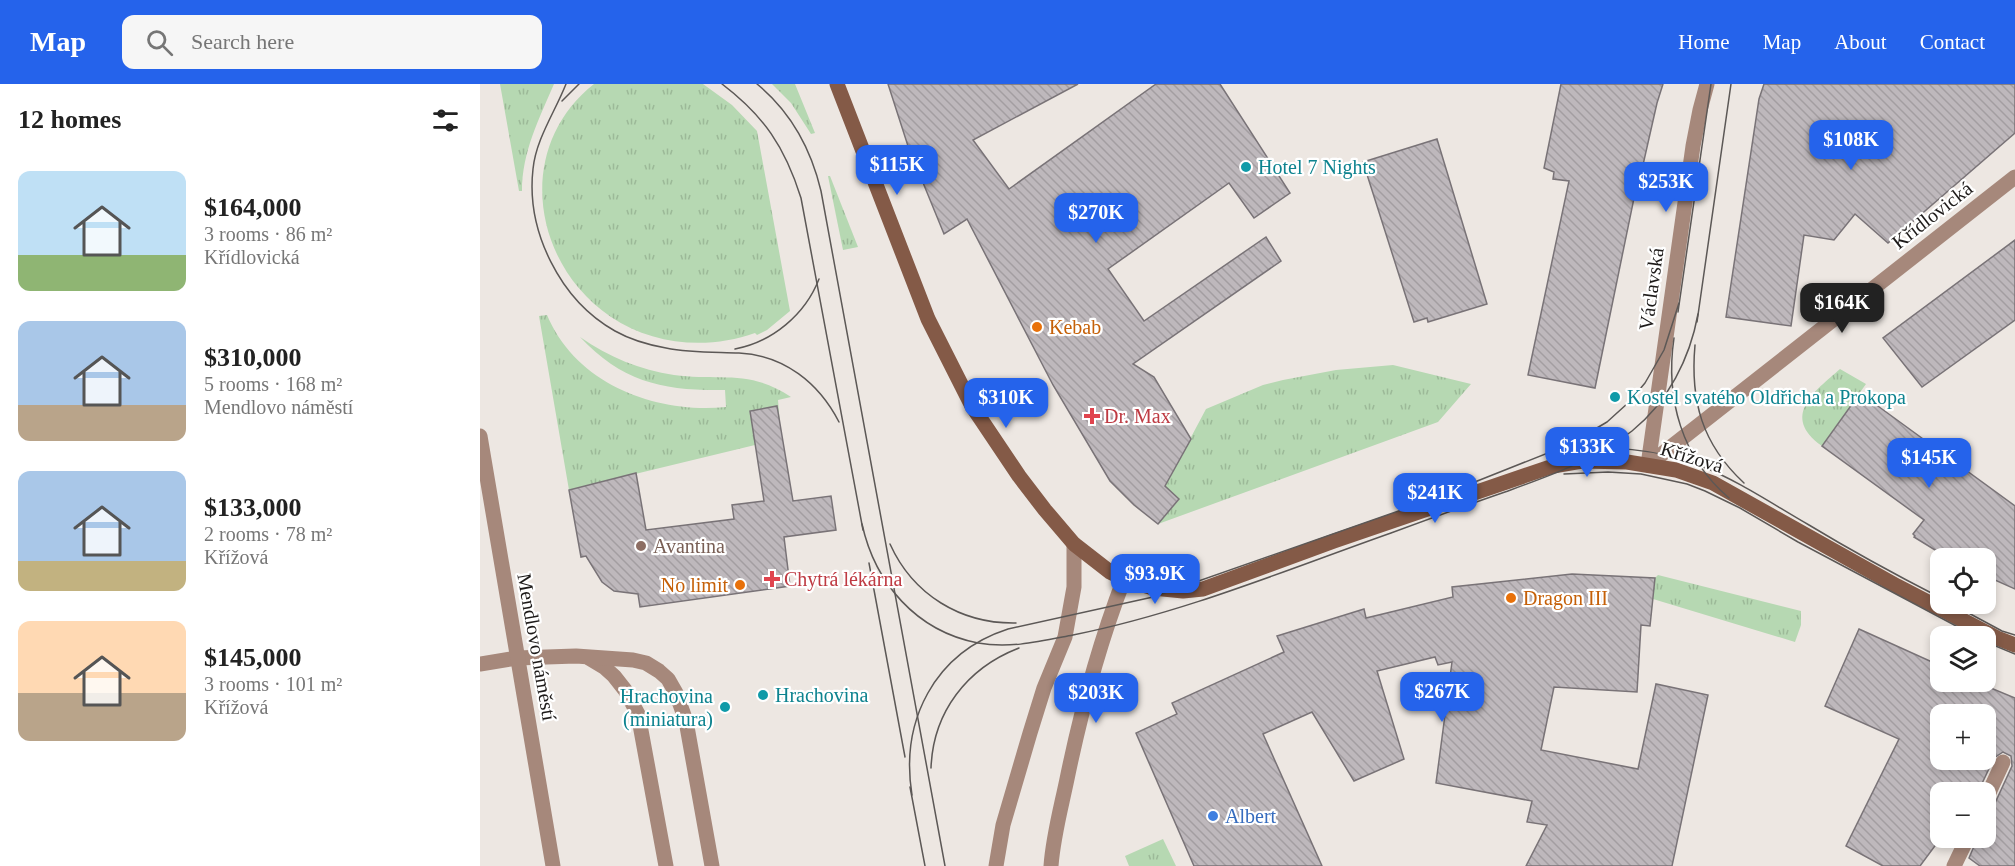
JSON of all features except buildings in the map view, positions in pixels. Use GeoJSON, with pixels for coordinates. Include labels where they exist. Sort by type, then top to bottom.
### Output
{"type":"FeatureCollection","features":[{"type":"Feature","properties":{"kind":"main road"},"geometry":{"type":"LineString","coordinates":[[837,84],[910,274],[950,365],[972,406],[1039,502],[1074,544],[1095,562],[1124,579]]}},
{"type":"Feature","properties":{"kind":"main road","name":"Křížová"},"geometry":{"type":"LineString","coordinates":[[1124,579],[1153,588],[1203,589],[1334,541],[1553,466],[1568,462],[1605,461],[1648,465],[1695,476],[1722,487],[1897,586],[2015,645]]}},
{"type":"Feature","properties":{"kind":"street","name":"Václavská"},"geometry":{"type":"LineString","coordinates":[[1648,465],[1693,146],[1707,84]]}},
{"type":"Feature","properties":{"kind":"street","name":"Křídlovická"},"geometry":{"type":"LineString","coordinates":[[1648,465],[2015,177]]}},
{"type":"Feature","properties":{"kind":"street","name":"Mendlovo náměstí"},"geometry":{"type":"LineString","coordinates":[[480,436],[553,866]]}},
{"type":"Feature","properties":{"kind":"street"},"geometry":{"type":"LineString","coordinates":[[996,866],[1003,825],[1030,733],[1044,688],[1065,637],[1074,587],[1074,544]]}},
{"type":"Feature","properties":{"kind":"street"},"geometry":{"type":"LineString","coordinates":[[1052,866],[1054,838],[1082,712],[1106,628],[1124,579]]}},
{"type":"Feature","properties":{"kind":"street"},"geometry":{"type":"LineString","coordinates":[[586,657],[604,667],[614,676],[625,690],[638,714],[666,866]]}},
{"type":"Feature","properties":{"kind":"street"},"geometry":{"type":"LineString","coordinates":[[480,664],[517,658],[586,657],[640,661],[659,671],[668,679],[676,693],[686,721],[712,866]]}},
{"type":"Feature","properties":{"kind":"street"},"geometry":{"type":"LineString","coordinates":[[1994,782],[2003,762]]}},
{"type":"Feature","properties":{"kind":"street"},"geometry":{"type":"LineString","coordinates":[[1954,866],[1963,848]]}},
{"type":"Feature","properties":{"kind":"green space"},"geometry":{"type":"Polygon","coordinates":[[[500,84],[554,84],[528,149],[522,191],[519,191],[500,84]]]}},
{"type":"Feature","properties":{"kind":"green space"},"geometry":{"type":"Polygon","coordinates":[[[594,84],[703,84],[732,105],[757,131],[790,311],[767,330],[757,335],[755,333],[718,342],[700,343],[662,339],[644,334],[611,317],[584,294],[563,267],[550,236],[543,204],[544,171],[552,139],[569,110],[594,84]]]}},
{"type":"Feature","properties":{"kind":"green space"},"geometry":{"type":"Polygon","coordinates":[[[772,84],[795,84],[815,133],[811,134],[791,103],[772,84]]]}},
{"type":"Feature","properties":{"kind":"green space"},"geometry":{"type":"Polygon","coordinates":[[[828,176],[830,176],[858,247],[843,250],[828,176]]]}},
{"type":"Feature","properties":{"kind":"green space"},"geometry":{"type":"Polygon","coordinates":[[[547,315],[560,339],[577,359],[598,376],[621,390],[646,399],[699,408],[726,407],[725,390],[683,389],[646,381],[612,365],[580,337],[602,351],[649,370],[690,377],[748,379],[776,388],[791,397],[778,400],[780,424],[753,428],[755,445],[569,490],[539,316],[547,315]]]}},
{"type":"Feature","properties":{"kind":"green space"},"geometry":{"type":"Polygon","coordinates":[[[1393,365],[1471,384],[1438,422],[1158,524],[1179,500],[1165,486],[1206,409],[1263,385],[1283,380],[1336,370],[1393,365]]]}},
{"type":"Feature","properties":{"kind":"green space"},"geometry":{"type":"Polygon","coordinates":[[[1840,369],[1866,384],[1822,446],[1810,435],[1804,424],[1803,414],[1812,395],[1840,369]]]}},
{"type":"Feature","properties":{"kind":"green space"},"geometry":{"type":"Polygon","coordinates":[[[1658,575],[1801,611],[1801,625],[1795,642],[1653,599],[1655,578],[1658,575]]]}},
{"type":"Feature","properties":{"kind":"green space"},"geometry":{"type":"Polygon","coordinates":[[[1163,839],[1176,866],[1129,866],[1125,856],[1163,839]]]}},
{"type":"Feature","properties":{"kind":"tram line"},"geometry":{"type":"LineString","coordinates":[[566,84],[538,147],[533,169],[532,192],[541,239],[551,262],[578,301],[595,318],[615,331],[640,342],[685,351],[755,355],[785,365],[821,395],[839,422]]}},
{"type":"Feature","properties":{"kind":"tram line"},"geometry":{"type":"LineString","coordinates":[[562,101],[579,84]]}},
{"type":"Feature","properties":{"kind":"tram line"},"geometry":{"type":"LineString","coordinates":[[722,84],[750,108],[771,134],[788,163],[801,198],[863,530]]}},
{"type":"Feature","properties":{"kind":"tram line"},"geometry":{"type":"LineString","coordinates":[[757,84],[780,107],[798,132],[812,160],[821,191],[945,866]]}},
{"type":"Feature","properties":{"kind":"tram line"},"geometry":{"type":"LineString","coordinates":[[1678,312],[1711,84]]}},
{"type":"Feature","properties":{"kind":"tram line"},"geometry":{"type":"LineString","coordinates":[[1697,322],[1731,84]]}},
{"type":"Feature","properties":{"kind":"tram line"},"geometry":{"type":"LineString","coordinates":[[735,349],[762,340],[786,325],[805,304],[819,279]]}},
{"type":"Feature","properties":{"kind":"tram line"},"geometry":{"type":"LineString","coordinates":[[912,795],[910,768],[912,741],[918,716],[928,693],[942,673],[960,655],[982,640],[1008,629],[1153,597],[1427,501],[1568,445],[1607,422],[1645,383],[1664,350],[1679,303]]}},
{"type":"Feature","properties":{"kind":"tram line"},"geometry":{"type":"LineString","coordinates":[[862,524],[877,566],[902,601],[917,616],[956,637],[990,645],[1014,645],[1050,640],[1114,626],[1194,603],[1273,576],[1538,480],[1603,451],[1632,431],[1667,393],[1683,363],[1698,314]]}},
{"type":"Feature","properties":{"kind":"tram line"},"geometry":{"type":"LineString","coordinates":[[1674,338],[1672,383],[1680,426],[1699,465],[1729,498]]}},
{"type":"Feature","properties":{"kind":"tram line"},"geometry":{"type":"LineString","coordinates":[[1695,345],[1695,385],[1702,420],[1718,453],[1744,483]]}},
{"type":"Feature","properties":{"kind":"tram line"},"geometry":{"type":"LineString","coordinates":[[1561,452],[1614,448],[1650,452],[1701,466],[1743,486],[1930,592]]}},
{"type":"Feature","properties":{"kind":"tram line"},"geometry":{"type":"LineString","coordinates":[[1564,474],[1608,472],[1641,474],[1687,484],[1740,508],[1798,542],[1956,626]]}},
{"type":"Feature","properties":{"kind":"tram line"},"geometry":{"type":"LineString","coordinates":[[890,544],[912,578],[925,592],[941,603],[976,618],[1016,623]]}},
{"type":"Feature","properties":{"kind":"tram line"},"geometry":{"type":"LineString","coordinates":[[869,563],[905,757]]}},
{"type":"Feature","properties":{"kind":"tram line"},"geometry":{"type":"LineString","coordinates":[[1970,614],[2002,631],[2015,635]]}},
{"type":"Feature","properties":{"kind":"tram line"},"geometry":{"type":"LineString","coordinates":[[1996,646],[2015,654]]}},
{"type":"Feature","properties":{"kind":"tram line"},"geometry":{"type":"LineString","coordinates":[[931,768],[938,728],[956,694],[984,667],[1019,648]]}},
{"type":"Feature","properties":{"kind":"tram line"},"geometry":{"type":"LineString","coordinates":[[910,787],[925,866]]}},
{"type":"Feature","properties":{"kind":"place","name":"Hotel 7 Nights"},"geometry":{"type":"Point","coordinates":[1246,167]}},
{"type":"Feature","properties":{"kind":"place","name":"Kebab"},"geometry":{"type":"Point","coordinates":[1037,327]}},
{"type":"Feature","properties":{"kind":"place","name":"Kostel svatého Oldřicha a Prokopa"},"geometry":{"type":"Point","coordinates":[1615,397]}},
{"type":"Feature","properties":{"kind":"place","name":"Dr. Max"},"geometry":{"type":"Point","coordinates":[1092,416]}},
{"type":"Feature","properties":{"kind":"place","name":"Avantina"},"geometry":{"type":"Point","coordinates":[641,546]}},
{"type":"Feature","properties":{"kind":"place","name":"Chytrá lékárna"},"geometry":{"type":"Point","coordinates":[772,579]}},
{"type":"Feature","properties":{"kind":"place","name":"No limit"},"geometry":{"type":"Point","coordinates":[740,585]}},
{"type":"Feature","properties":{"kind":"place","name":"Dragon III"},"geometry":{"type":"Point","coordinates":[1511,598]}},
{"type":"Feature","properties":{"kind":"place","name":"Hrachovina"},"geometry":{"type":"Point","coordinates":[763,695]}},
{"type":"Feature","properties":{"kind":"place","name":"Hrachovina (miniatura)"},"geometry":{"type":"Point","coordinates":[725,707]}},
{"type":"Feature","properties":{"kind":"place","name":"Albert"},"geometry":{"type":"Point","coordinates":[1213,816]}}]}
